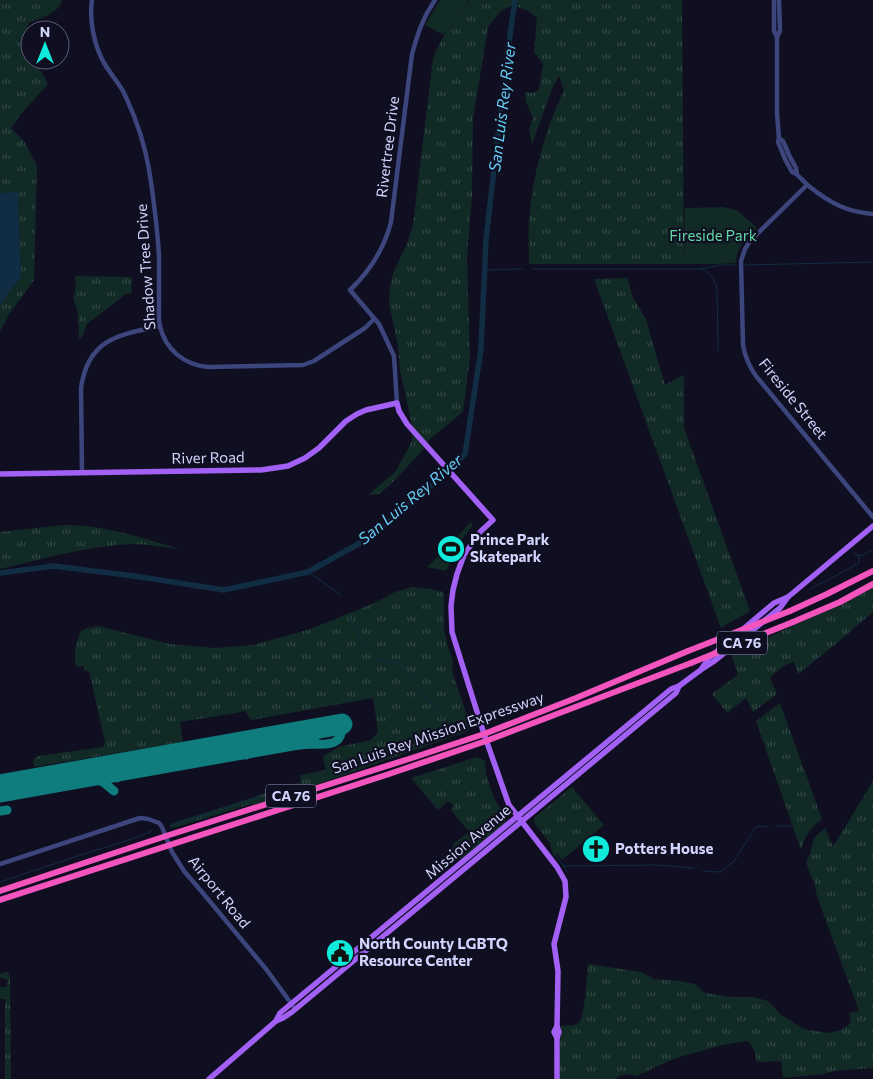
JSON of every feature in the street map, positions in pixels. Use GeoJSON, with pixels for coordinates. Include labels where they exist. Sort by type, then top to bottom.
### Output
{"type":"FeatureCollection","features":[{"type":"Feature","properties":{"kind":"highway","name":"San Luis Rey Mission Expressway"},"geometry":{"type":"LineString","coordinates":[[0,891],[484,734],[790,611],[839,589],[873,570]]}},
{"type":"Feature","properties":{"kind":"highway","name":"San Luis Rey Mission Expressway"},"geometry":{"type":"LineString","coordinates":[[0,900],[486,741],[793,622],[840,602],[873,584]]}},
{"type":"Feature","properties":{"kind":"main road"},"geometry":{"type":"LineString","coordinates":[[396,403],[407,424],[493,520],[481,531],[464,556],[455,582],[451,606],[452,632],[486,741],[509,805],[562,874],[566,884],[566,897],[554,944],[558,971],[557,1026],[559,1032],[557,1038],[557,1079]]}},
{"type":"Feature","properties":{"kind":"main road","name":"River Road"},"geometry":{"type":"LineString","coordinates":[[0,474],[261,470],[288,466],[306,458],[346,421],[357,414],[396,403]]}},
{"type":"Feature","properties":{"kind":"main road","name":"Mission Avenue"},"geometry":{"type":"LineString","coordinates":[[209,1079],[276,1021],[284,1018],[294,1006],[390,922],[676,694],[680,686],[702,669],[709,658],[774,603],[788,597],[873,526]]}},
{"type":"Feature","properties":{"kind":"main road","name":"Mission Avenue"},"geometry":{"type":"LineString","coordinates":[[294,1006],[328,983],[380,940],[520,819]]}},
{"type":"Feature","properties":{"kind":"main road"},"geometry":{"type":"LineString","coordinates":[[380,940],[390,927],[390,922]]}},
{"type":"Feature","properties":{"kind":"main road"},"geometry":{"type":"LineString","coordinates":[[328,983],[330,978],[352,959],[353,953]]}},
{"type":"Feature","properties":{"kind":"street","name":"Shadow Tree Drive"},"geometry":{"type":"LineString","coordinates":[[92,0],[93,29],[99,53],[122,91],[134,116],[145,150],[157,231],[160,326],[164,338],[172,350],[194,365],[208,367],[303,365],[314,361],[365,328],[374,319]]}},
{"type":"Feature","properties":{"kind":"street","name":"Rivertree Drive"},"geometry":{"type":"LineString","coordinates":[[374,319],[350,290],[367,272],[388,235],[412,54],[424,18],[435,0]]}},
{"type":"Feature","properties":{"kind":"street"},"geometry":{"type":"LineString","coordinates":[[774,0],[774,31],[777,37]]}},
{"type":"Feature","properties":{"kind":"street"},"geometry":{"type":"LineString","coordinates":[[779,0],[780,31],[777,37],[776,114],[779,138],[783,141],[797,174],[807,185],[832,204],[855,212],[873,214]]}},
{"type":"Feature","properties":{"kind":"street","name":"Fireside Street"},"geometry":{"type":"LineString","coordinates":[[807,185],[750,241],[745,249],[741,261],[745,357],[756,376],[873,517]]}},
{"type":"Feature","properties":{"kind":"street"},"geometry":{"type":"LineString","coordinates":[[374,319],[384,332],[394,356],[396,403]]}},
{"type":"Feature","properties":{"kind":"street"},"geometry":{"type":"LineString","coordinates":[[82,472],[82,377],[93,354],[104,344],[119,335],[160,326]]}},
{"type":"Feature","properties":{"kind":"street","name":"Airport Road"},"geometry":{"type":"LineString","coordinates":[[0,864],[140,818],[159,823],[184,871],[294,1006]]}},
{"type":"Feature","properties":{"kind":"green space"},"geometry":{"type":"Polygon","coordinates":[[[0,0],[62,0],[57,9],[43,17],[36,20],[20,20],[20,70],[40,70],[48,84],[11,128],[24,141],[37,166],[34,280],[8,316],[0,332],[0,305],[7,293],[21,277],[18,193],[0,193],[0,0]]]}},
{"type":"Feature","properties":{"kind":"green space"},"geometry":{"type":"Polygon","coordinates":[[[440,0],[469,0],[444,35],[425,25],[440,0]]]}},
{"type":"Feature","properties":{"kind":"green space"},"geometry":{"type":"Polygon","coordinates":[[[470,0],[682,0],[684,264],[529,264],[529,221],[536,170],[545,137],[564,90],[559,76],[552,89],[532,144],[529,129],[533,118],[526,102],[525,92],[531,93],[539,89],[543,64],[534,52],[537,18],[528,11],[518,7],[511,6],[501,11],[488,27],[473,119],[472,196],[467,257],[470,357],[463,412],[431,438],[421,452],[391,484],[379,494],[368,495],[396,471],[412,441],[412,425],[400,370],[398,346],[389,303],[390,286],[413,224],[433,58],[449,28],[470,0]]]}},
{"type":"Feature","properties":{"kind":"green space","name":"Fireside Park"},"geometry":{"type":"Polygon","coordinates":[[[724,207],[738,211],[757,228],[740,248],[736,257],[736,263],[684,264],[685,208],[724,207]]]}},
{"type":"Feature","properties":{"kind":"green space"},"geometry":{"type":"Polygon","coordinates":[[[75,276],[132,277],[131,294],[126,294],[87,324],[81,339],[79,338],[78,312],[73,298],[75,276]]]}},
{"type":"Feature","properties":{"kind":"green space"},"geometry":{"type":"Polygon","coordinates":[[[627,278],[633,298],[646,319],[665,385],[684,375],[684,428],[750,611],[721,628],[594,279],[627,278]]]}},
{"type":"Feature","properties":{"kind":"green space","name":"Prince Park Skatepark"},"geometry":{"type":"Polygon","coordinates":[[[470,522],[473,525],[458,545],[446,571],[427,567],[454,541],[470,522]]]}},
{"type":"Feature","properties":{"kind":"green space"},"geometry":{"type":"Polygon","coordinates":[[[63,525],[107,529],[180,549],[140,544],[117,545],[67,553],[0,569],[0,532],[63,525]]]}},
{"type":"Feature","properties":{"kind":"green space"},"geometry":{"type":"Polygon","coordinates":[[[412,587],[443,592],[444,629],[453,660],[452,671],[471,727],[466,732],[327,781],[173,828],[170,827],[170,824],[301,782],[300,775],[326,770],[323,756],[339,747],[371,740],[378,732],[373,698],[251,720],[246,712],[243,711],[180,722],[183,742],[34,767],[33,760],[38,756],[103,747],[105,742],[89,671],[85,671],[84,666],[76,667],[77,641],[81,631],[98,626],[170,644],[215,648],[253,645],[307,630],[376,602],[395,592],[412,587]]]}},
{"type":"Feature","properties":{"kind":"green space"},"geometry":{"type":"Polygon","coordinates":[[[873,587],[873,612],[798,674],[794,662],[778,670],[770,678],[777,694],[753,712],[746,698],[727,713],[712,694],[738,675],[731,654],[753,635],[756,643],[873,587]]]}},
{"type":"Feature","properties":{"kind":"green space"},"geometry":{"type":"Polygon","coordinates":[[[780,703],[822,819],[809,833],[801,850],[756,721],[780,703]]]}},
{"type":"Feature","properties":{"kind":"green space"},"geometry":{"type":"Polygon","coordinates":[[[477,757],[485,761],[486,774],[496,802],[505,816],[505,824],[462,860],[453,850],[453,844],[469,832],[451,810],[454,806],[448,801],[438,810],[411,778],[477,757]]]}},
{"type":"Feature","properties":{"kind":"green space"},"geometry":{"type":"Polygon","coordinates":[[[873,781],[873,1068],[783,1078],[781,1061],[756,1062],[754,1051],[747,1041],[722,1045],[676,1058],[636,1076],[628,1074],[619,1076],[616,1079],[558,1079],[561,1025],[574,1025],[582,1017],[588,964],[641,972],[654,979],[695,984],[705,993],[731,997],[753,997],[768,1001],[781,1015],[804,1029],[827,1033],[841,1030],[851,1023],[849,1013],[859,1011],[806,862],[814,838],[825,828],[833,847],[873,781]]]}},
{"type":"Feature","properties":{"kind":"green space"},"geometry":{"type":"Polygon","coordinates":[[[572,787],[604,825],[562,860],[558,854],[554,857],[550,843],[534,823],[535,817],[572,787]]]}},
{"type":"Feature","properties":{"kind":"green space"},"geometry":{"type":"Polygon","coordinates":[[[6,972],[10,977],[11,1079],[5,1079],[5,999],[0,999],[0,987],[6,987],[8,980],[0,977],[0,974],[6,972]]]}},
{"type":"Feature","properties":{"kind":"water"},"geometry":{"type":"Polygon","coordinates":[[[18,192],[21,277],[0,305],[0,193],[18,192]]]}},
{"type":"Feature","properties":{"kind":"waterway","name":"San Luis Rey River"},"geometry":{"type":"LineString","coordinates":[[0,573],[54,566],[224,590],[308,572],[369,538],[421,495],[465,454],[481,349],[486,240],[515,0]]}},
{"type":"Feature","properties":{"kind":"waterway"},"geometry":{"type":"LineString","coordinates":[[745,265],[873,262]]}},
{"type":"Feature","properties":{"kind":"waterway"},"geometry":{"type":"LineString","coordinates":[[533,269],[702,269],[720,265],[736,265]]}},
{"type":"Feature","properties":{"kind":"waterway"},"geometry":{"type":"LineString","coordinates":[[484,270],[522,269]]}},
{"type":"Feature","properties":{"kind":"waterway"},"geometry":{"type":"LineString","coordinates":[[702,269],[715,282],[717,288],[718,350]]}},
{"type":"Feature","properties":{"kind":"waterway"},"geometry":{"type":"LineString","coordinates":[[854,552],[860,556],[873,550]]}},
{"type":"Feature","properties":{"kind":"waterway"},"geometry":{"type":"LineString","coordinates":[[811,589],[859,563],[857,555]]}},
{"type":"Feature","properties":{"kind":"waterway"},"geometry":{"type":"LineString","coordinates":[[308,572],[341,595]]}},
{"type":"Feature","properties":{"kind":"waterway"},"geometry":{"type":"LineString","coordinates":[[349,615],[367,652],[373,657],[396,663],[405,669],[453,734],[460,735]]}},
{"type":"Feature","properties":{"kind":"waterway"},"geometry":{"type":"LineString","coordinates":[[170,826],[261,797]]}},
{"type":"Feature","properties":{"kind":"waterway"},"geometry":{"type":"LineString","coordinates":[[777,826],[791,826]]}},
{"type":"Feature","properties":{"kind":"waterway"},"geometry":{"type":"LineString","coordinates":[[703,871],[720,872],[733,862],[756,827],[768,827]]}},
{"type":"Feature","properties":{"kind":"waterway"},"geometry":{"type":"LineString","coordinates":[[0,882],[152,831]]}},
{"type":"Feature","properties":{"kind":"waterway"},"geometry":{"type":"LineString","coordinates":[[556,856],[567,872]]}},
{"type":"Feature","properties":{"kind":"waterway"},"geometry":{"type":"LineString","coordinates":[[564,866],[657,865],[694,868]]}},
{"type":"Feature","properties":{"kind":"taxiway"},"geometry":{"type":"LineString","coordinates":[[0,798],[293,746],[331,743],[335,742],[340,736],[342,724]]}},
{"type":"Feature","properties":{"kind":"taxiway"},"geometry":{"type":"LineString","coordinates":[[307,744],[315,741],[313,729]]}},
{"type":"Feature","properties":{"kind":"taxiway"},"geometry":{"type":"LineString","coordinates":[[246,741],[240,747],[242,753],[246,755]]}},
{"type":"Feature","properties":{"kind":"taxiway"},"geometry":{"type":"LineString","coordinates":[[117,778],[123,768],[130,762]]}},
{"type":"Feature","properties":{"kind":"taxiway"},"geometry":{"type":"LineString","coordinates":[[79,771],[87,774],[88,780],[84,783]]}},
{"type":"Feature","properties":{"kind":"taxiway"},"geometry":{"type":"LineString","coordinates":[[100,781],[114,791]]}},
{"type":"Feature","properties":{"kind":"taxiway"},"geometry":{"type":"LineString","coordinates":[[8,783],[12,784],[14,788],[14,794],[11,796]]}},
{"type":"Feature","properties":{"kind":"taxiway"},"geometry":{"type":"LineString","coordinates":[[0,811],[7,810]]}},
{"type":"Feature","properties":{"kind":"runway"},"geometry":{"type":"LineString","coordinates":[[0,785],[342,724]]}},
{"type":"Feature","properties":{"kind":"place","name":"Prince Park Skatepark"},"geometry":{"type":"Point","coordinates":[451,549]}},
{"type":"Feature","properties":{"kind":"place","name":"Potters House"},"geometry":{"type":"Point","coordinates":[596,849]}},
{"type":"Feature","properties":{"kind":"place","name":"North County LGBTQ Resource Center"},"geometry":{"type":"Point","coordinates":[340,953]}}]}
